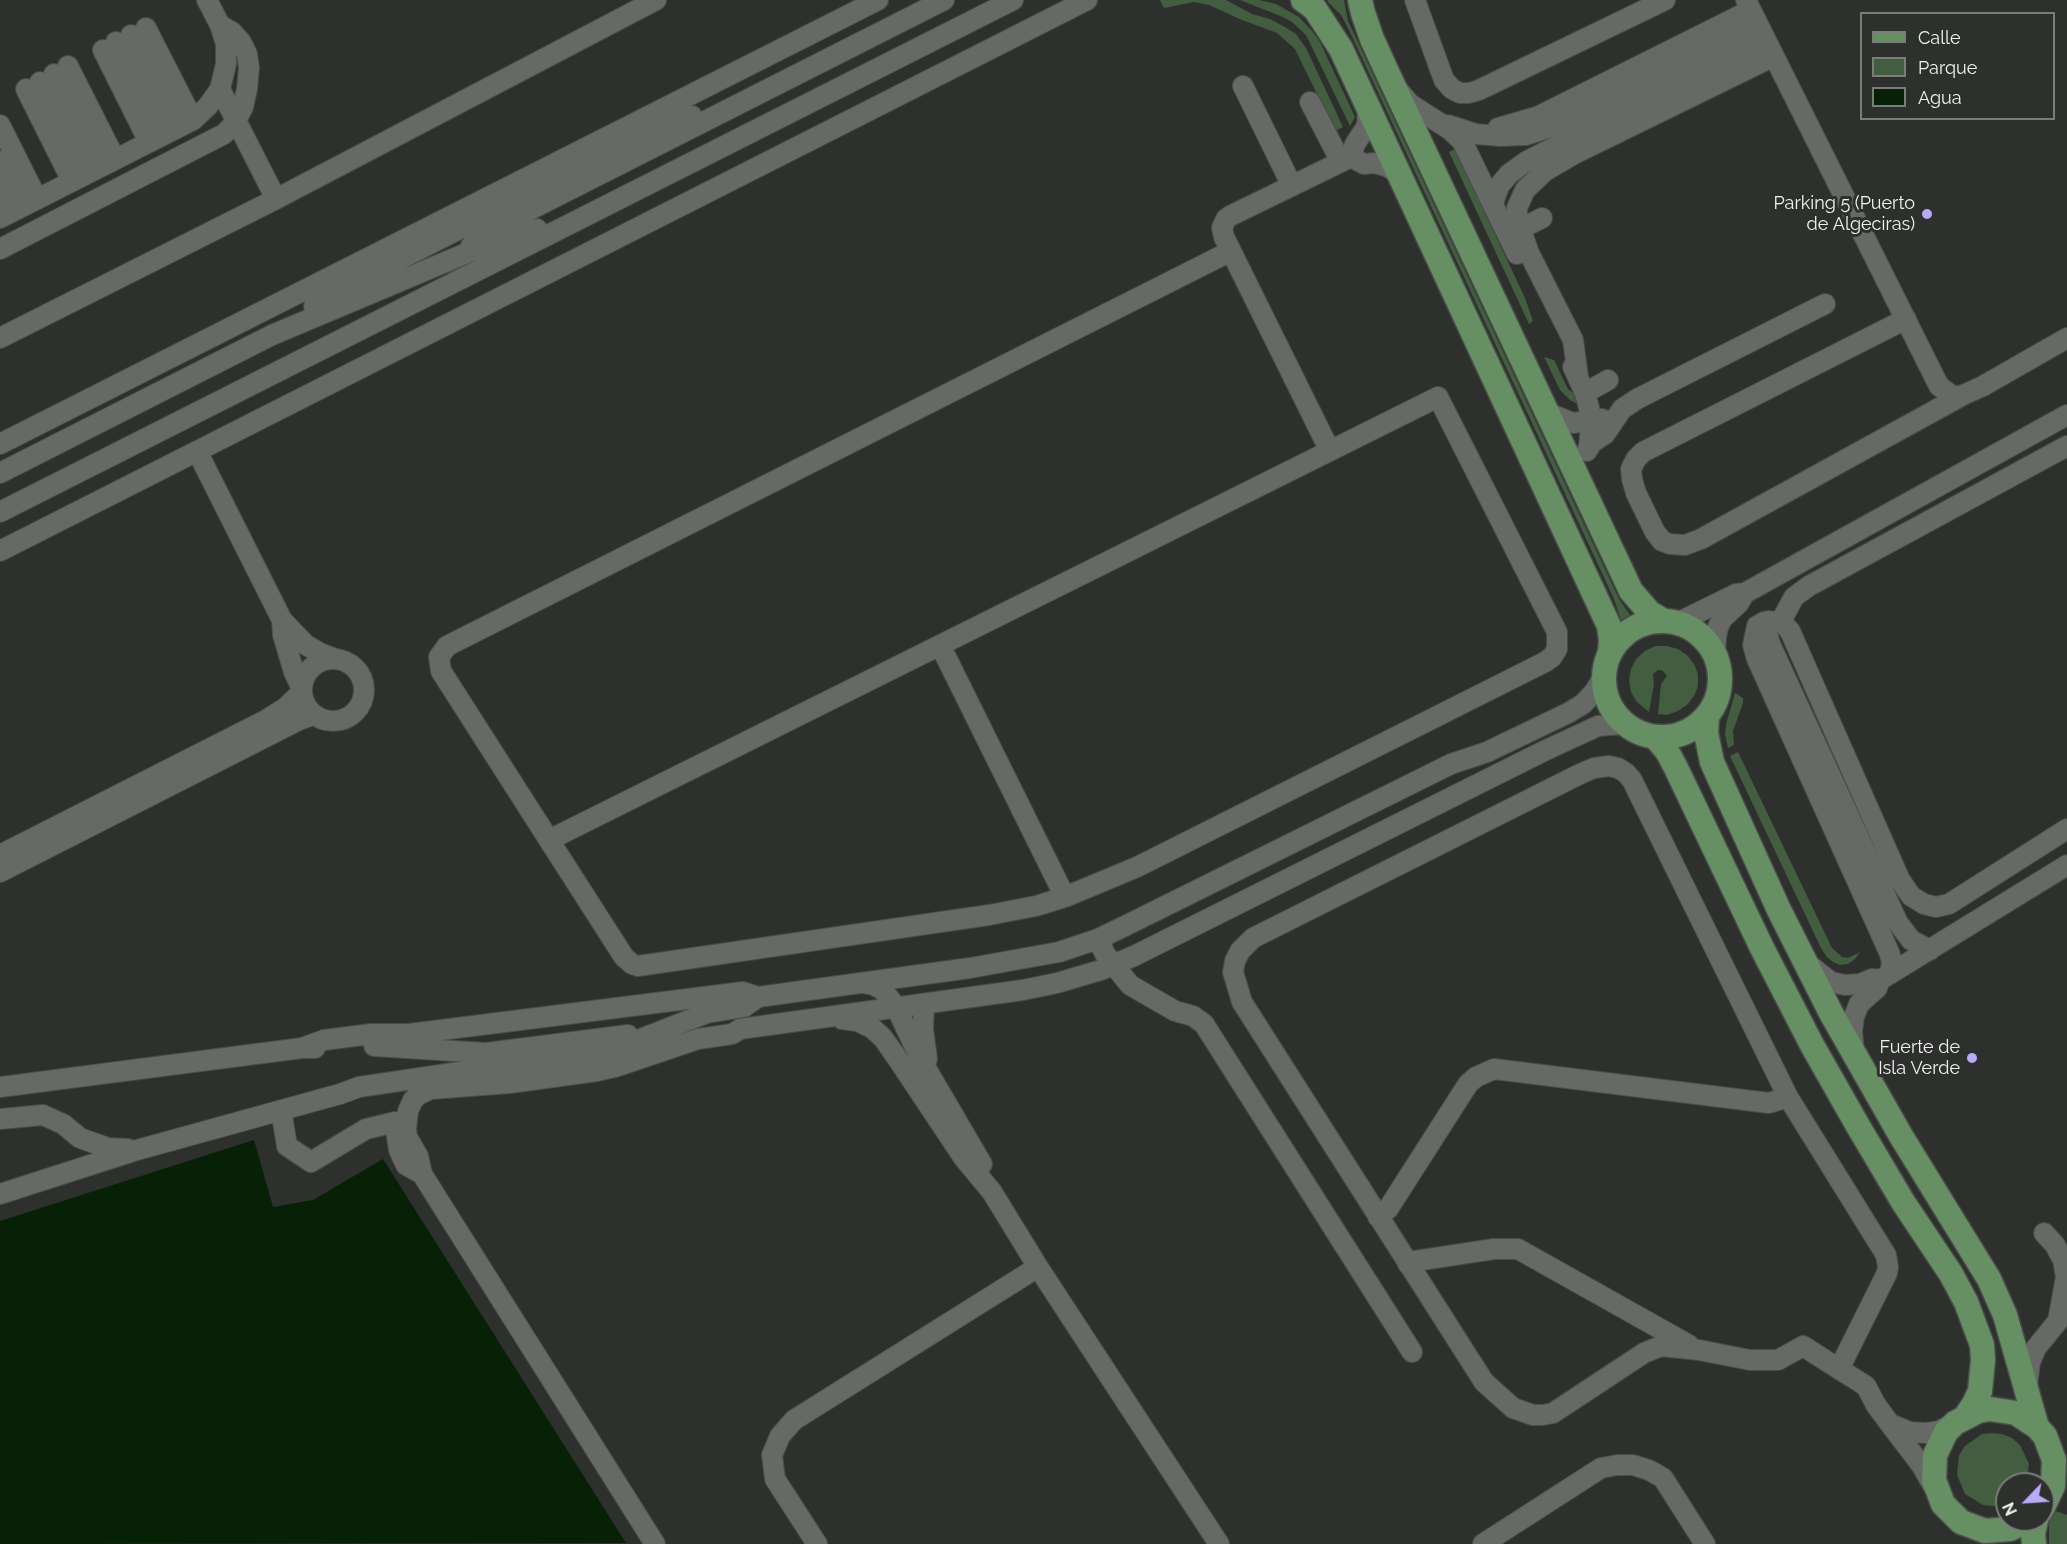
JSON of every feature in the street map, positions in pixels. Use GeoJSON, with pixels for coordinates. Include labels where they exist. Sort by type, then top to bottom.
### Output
{"type":"FeatureCollection","features":[{"type":"Feature","properties":{"kind":"main road"},"geometry":{"type":"LineString","coordinates":[[1303,0],[1315,9],[1329,27],[1609,626],[1610,652],[1603,677],[1608,703],[1624,724],[1635,732],[1656,738],[1673,737],[1686,733],[1707,718],[1714,707],[1719,688],[1716,656],[1700,635],[1689,627],[1650,613],[1631,591],[1388,74],[1372,39],[1360,0]]}},
{"type":"Feature","properties":{"kind":"main road"},"geometry":{"type":"LineString","coordinates":[[1610,652],[1617,641],[1632,629],[1651,622],[1670,622]]}},
{"type":"Feature","properties":{"kind":"main road"},"geometry":{"type":"LineString","coordinates":[[1707,718],[1707,747],[1721,785],[1805,960],[1901,1136],[1989,1279],[2005,1315],[2026,1389],[2041,1432],[2054,1460],[2055,1472]]}},
{"type":"Feature","properties":{"kind":"main road"},"geometry":{"type":"LineString","coordinates":[[1656,738],[1667,751],[1676,768],[1762,948],[1812,1045],[1903,1202],[1951,1274],[1966,1302],[1982,1345],[1980,1391],[1974,1404],[1946,1432],[1935,1455],[1934,1480],[1937,1492],[1951,1514],[1982,1544]]}},
{"type":"Feature","properties":{"kind":"main road"},"geometry":{"type":"LineString","coordinates":[[1960,1419],[1990,1409],[2003,1410],[2021,1416],[2041,1432]]}},
{"type":"Feature","properties":{"kind":"main road"},"geometry":{"type":"LineString","coordinates":[[1961,1522],[1985,1531],[1995,1532]]}},
{"type":"Feature","properties":{"kind":"street"},"geometry":{"type":"LineString","coordinates":[[17,209],[170,132],[208,106],[220,89],[226,64],[226,45],[220,25],[207,0]]}},
{"type":"Feature","properties":{"kind":"street"},"geometry":{"type":"LineString","coordinates":[[0,338],[276,199],[656,0]]}},
{"type":"Feature","properties":{"kind":"street"},"geometry":{"type":"LineString","coordinates":[[0,444],[878,0]]}},
{"type":"Feature","properties":{"kind":"street"},"geometry":{"type":"LineString","coordinates":[[427,296],[460,256],[481,237],[502,224],[945,0]]}},
{"type":"Feature","properties":{"kind":"street"},"geometry":{"type":"LineString","coordinates":[[0,512],[1013,0]]}},
{"type":"Feature","properties":{"kind":"street"},"geometry":{"type":"LineString","coordinates":[[0,551],[1087,0]]}},
{"type":"Feature","properties":{"kind":"street"},"geometry":{"type":"LineString","coordinates":[[1415,0],[1444,80],[1452,89],[1460,93],[1479,90],[1665,0]]}},
{"type":"Feature","properties":{"kind":"street"},"geometry":{"type":"LineString","coordinates":[[0,249],[224,134],[236,121],[243,107],[248,89],[249,68],[247,54],[241,42],[232,32],[220,25]]}},
{"type":"Feature","properties":{"kind":"street"},"geometry":{"type":"LineString","coordinates":[[1438,121],[1466,131],[1500,136],[1526,135],[1551,127],[1759,27]]}},
{"type":"Feature","properties":{"kind":"street"},"geometry":{"type":"LineString","coordinates":[[1492,203],[1499,186],[1509,174],[1527,161],[1759,27]]}},
{"type":"Feature","properties":{"kind":"street"},"geometry":{"type":"LineString","coordinates":[[1589,448],[1591,421],[1572,340],[1529,253],[1520,229],[1517,208],[1520,200],[1525,190],[1545,171],[1574,154],[1759,27]]}},
{"type":"Feature","properties":{"kind":"street"},"geometry":{"type":"LineString","coordinates":[[1759,27],[1939,386],[1954,397],[1963,396]]}},
{"type":"Feature","properties":{"kind":"street"},"geometry":{"type":"LineString","coordinates":[[170,132],[124,39],[170,132]]}},
{"type":"Feature","properties":{"kind":"street"},"geometry":{"type":"LineString","coordinates":[[1388,74],[1410,104],[1438,121],[1462,141],[1581,385]]}},
{"type":"Feature","properties":{"kind":"street"},"geometry":{"type":"LineString","coordinates":[[93,170],[47,78],[93,170]]}},
{"type":"Feature","properties":{"kind":"street"},"geometry":{"type":"LineString","coordinates":[[1243,86],[1283,190]]}},
{"type":"Feature","properties":{"kind":"street"},"geometry":{"type":"LineString","coordinates":[[220,89],[276,199]]}},
{"type":"Feature","properties":{"kind":"street"},"geometry":{"type":"LineString","coordinates":[[1310,102],[1346,160],[1364,164],[1375,163],[1399,174]]}},
{"type":"Feature","properties":{"kind":"street"},"geometry":{"type":"LineString","coordinates":[[1330,451],[1230,251],[1222,228],[1226,219],[1346,160],[1367,126],[1368,108]]}},
{"type":"Feature","properties":{"kind":"street"},"geometry":{"type":"LineString","coordinates":[[272,335],[343,290],[667,124],[704,113],[724,111]]}},
{"type":"Feature","properties":{"kind":"street"},"geometry":{"type":"LineString","coordinates":[[0,125],[17,209]]}},
{"type":"Feature","properties":{"kind":"street"},"geometry":{"type":"LineString","coordinates":[[0,161],[17,209]]}},
{"type":"Feature","properties":{"kind":"street"},"geometry":{"type":"LineString","coordinates":[[0,195],[17,209]]}},
{"type":"Feature","properties":{"kind":"street"},"geometry":{"type":"LineString","coordinates":[[0,473],[272,335],[460,256],[600,209]]}},
{"type":"Feature","properties":{"kind":"street"},"geometry":{"type":"LineString","coordinates":[[1520,229],[1542,218]]}},
{"type":"Feature","properties":{"kind":"street"},"geometry":{"type":"LineString","coordinates":[[549,840],[1438,397],[1557,632],[1557,649],[1552,657],[1137,867],[1065,897],[1036,906],[989,915],[638,966],[624,957],[549,840],[441,671],[439,657],[447,646],[1230,251]]}},
{"type":"Feature","properties":{"kind":"street"},"geometry":{"type":"LineString","coordinates":[[1584,489],[1582,471],[1584,457],[1598,437],[1605,434],[1622,409],[1687,367],[1825,304]]}},
{"type":"Feature","properties":{"kind":"street"},"geometry":{"type":"LineString","coordinates":[[1906,319],[1643,452],[1631,469],[1632,479],[1636,493],[1655,532],[1662,541],[1685,546],[1701,539],[2067,338]]}},
{"type":"Feature","properties":{"kind":"street"},"geometry":{"type":"LineString","coordinates":[[1581,385],[1608,380]]}},
{"type":"Feature","properties":{"kind":"street"},"geometry":{"type":"LineString","coordinates":[[1548,413],[1573,423],[1614,419]]}},
{"type":"Feature","properties":{"kind":"street"},"geometry":{"type":"LineString","coordinates":[[1670,622],[1736,594],[1745,593],[2067,415]]}},
{"type":"Feature","properties":{"kind":"street"},"geometry":{"type":"LineString","coordinates":[[1930,950],[1911,940],[1898,923],[1767,633],[1794,597],[1809,586],[2067,446]]}},
{"type":"Feature","properties":{"kind":"street"},"geometry":{"type":"LineString","coordinates":[[197,451],[282,620],[306,645],[320,653],[344,661],[358,672],[364,689],[360,706],[354,713],[339,721],[330,722],[313,715],[303,701],[302,691],[283,635],[282,620]]}},
{"type":"Feature","properties":{"kind":"street"},"geometry":{"type":"LineString","coordinates":[[1716,656],[1718,627],[1745,593]]}},
{"type":"Feature","properties":{"kind":"street"},"geometry":{"type":"LineString","coordinates":[[1855,1054],[1852,1031],[1859,1004],[1877,988],[1892,962],[1886,944],[1757,659],[1754,645],[1757,626],[1775,621],[1790,631],[1900,880],[1911,896],[1924,904],[1936,906],[1949,904],[2067,829]]}},
{"type":"Feature","properties":{"kind":"street"},"geometry":{"type":"LineString","coordinates":[[940,645],[1065,897]]}},
{"type":"Feature","properties":{"kind":"street"},"geometry":{"type":"LineString","coordinates":[[0,855],[266,720],[285,708],[302,691],[306,675],[311,668],[327,660],[336,659]]}},
{"type":"Feature","properties":{"kind":"street"},"geometry":{"type":"LineString","coordinates":[[302,1048],[324,1040],[371,1034],[420,1033],[743,992],[758,997],[861,983],[883,984],[1059,952],[1098,939],[1451,764],[1487,752],[1568,713],[1583,704],[1595,691],[1603,677]]}},
{"type":"Feature","properties":{"kind":"street"},"geometry":{"type":"LineString","coordinates":[[0,872],[299,720],[313,715]]}},
{"type":"Feature","properties":{"kind":"street"},"geometry":{"type":"LineString","coordinates":[[596,1063],[615,1067],[698,1039],[732,1034],[740,1029],[1023,990],[1057,983],[1113,965],[1546,750],[1598,726],[1624,724]]}},
{"type":"Feature","properties":{"kind":"street"},"geometry":{"type":"LineString","coordinates":[[1839,1369],[1887,1273],[1888,1261],[1788,1097],[1632,780],[1618,768],[1609,766],[1594,768],[1253,938],[1240,951],[1233,972],[1242,1002],[1484,1382],[1513,1408],[1533,1415],[1553,1413],[1652,1348],[1670,1346],[1750,1360],[1778,1360],[1803,1346],[1839,1369],[1866,1386],[1876,1405],[1922,1466],[1937,1492]]}},
{"type":"Feature","properties":{"kind":"street"},"geometry":{"type":"LineString","coordinates":[[1805,960],[1831,982],[1845,986],[1885,977],[2067,865]]}},
{"type":"Feature","properties":{"kind":"street"},"geometry":{"type":"LineString","coordinates":[[1098,939],[1113,965],[1130,985],[1175,1011],[1193,1016],[1204,1024],[1412,1352]]}},
{"type":"Feature","properties":{"kind":"street"},"geometry":{"type":"LineString","coordinates":[[883,984],[888,1009],[982,1164],[990,1179],[992,1192]]}},
{"type":"Feature","properties":{"kind":"street"},"geometry":{"type":"LineString","coordinates":[[0,1194],[137,1150],[340,1094],[418,1087],[510,1083],[596,1063],[615,1049],[659,1031],[707,1013],[744,1007],[758,997]]}},
{"type":"Feature","properties":{"kind":"street"},"geometry":{"type":"LineString","coordinates":[[924,1004],[924,1038],[933,1082]]}},
{"type":"Feature","properties":{"kind":"street"},"geometry":{"type":"LineString","coordinates":[[888,1009],[884,1026],[911,1079]]}},
{"type":"Feature","properties":{"kind":"street"},"geometry":{"type":"LineString","coordinates":[[822,1018],[857,1021],[872,1028],[883,1038],[963,1157],[992,1192],[1038,1267],[1219,1544]]}},
{"type":"Feature","properties":{"kind":"street"},"geometry":{"type":"LineString","coordinates":[[0,1087],[302,1048],[327,1049],[363,1046],[486,1053],[731,1023],[740,1029]]}},
{"type":"Feature","properties":{"kind":"street"},"geometry":{"type":"LineString","coordinates":[[1378,1217],[1388,1209],[1468,1084],[1484,1072],[1494,1069],[1769,1102],[1788,1097]]}},
{"type":"Feature","properties":{"kind":"street"},"geometry":{"type":"LineString","coordinates":[[418,1087],[399,1101],[395,1122],[399,1150],[406,1165],[422,1174]]}},
{"type":"Feature","properties":{"kind":"street"},"geometry":{"type":"LineString","coordinates":[[418,1087],[425,1091],[413,1100],[407,1120],[407,1137],[418,1156],[422,1174],[655,1544]]}},
{"type":"Feature","properties":{"kind":"street"},"geometry":{"type":"LineString","coordinates":[[281,1110],[287,1146],[311,1162],[366,1129],[395,1122]]}},
{"type":"Feature","properties":{"kind":"street"},"geometry":{"type":"LineString","coordinates":[[0,1119],[43,1115],[63,1124],[80,1138],[108,1148],[137,1150]]}},
{"type":"Feature","properties":{"kind":"street"},"geometry":{"type":"LineString","coordinates":[[2026,1389],[2030,1362],[2036,1348],[2062,1322],[2066,1277],[2063,1260],[2055,1245],[2044,1233]]}},
{"type":"Feature","properties":{"kind":"street"},"geometry":{"type":"LineString","coordinates":[[1408,1264],[1494,1249],[1518,1249],[1699,1350]]}},
{"type":"Feature","properties":{"kind":"street"},"geometry":{"type":"LineString","coordinates":[[817,1544],[775,1479],[772,1455],[780,1436],[794,1420],[1038,1267]]}},
{"type":"Feature","properties":{"kind":"street"},"geometry":{"type":"LineString","coordinates":[[1890,1424],[1910,1432],[1926,1433],[1939,1431],[1960,1419]]}},
{"type":"Feature","properties":{"kind":"street"},"geometry":{"type":"LineString","coordinates":[[2041,1432],[2067,1454]]}},
{"type":"Feature","properties":{"kind":"street"},"geometry":{"type":"LineString","coordinates":[[1483,1544],[1601,1468],[1633,1465],[1663,1478],[1705,1544]]}},
{"type":"Feature","properties":{"kind":"green space"},"geometry":{"type":"Polygon","coordinates":[[[1160,0],[1226,0],[1252,14],[1270,19],[1296,34],[1306,48],[1343,127],[1335,131],[1295,49],[1277,33],[1209,5],[1194,2],[1164,8],[1160,0]]]}},
{"type":"Feature","properties":{"kind":"green space"},"geometry":{"type":"Polygon","coordinates":[[[1240,0],[1259,0],[1276,4],[1299,17],[1312,31],[1320,42],[1355,117],[1350,126],[1306,35],[1283,17],[1240,0]]]}},
{"type":"Feature","properties":{"kind":"green space"},"geometry":{"type":"Polygon","coordinates":[[[1344,0],[1348,21],[1619,599],[1630,615],[1621,620],[1614,599],[1348,28],[1341,15],[1327,1],[1344,0]]]}},
{"type":"Feature","properties":{"kind":"green space"},"geometry":{"type":"Polygon","coordinates":[[[1455,149],[1525,298],[1533,321],[1529,324],[1449,152],[1455,149]]]}},
{"type":"Feature","properties":{"kind":"green space"},"geometry":{"type":"Polygon","coordinates":[[[1544,357],[1554,360],[1568,389],[1576,395],[1579,405],[1560,390],[1544,357]]]}},
{"type":"Feature","properties":{"kind":"green space"},"geometry":{"type":"Polygon","coordinates":[[[1655,646],[1678,649],[1687,655],[1698,674],[1698,686],[1694,696],[1687,705],[1667,715],[1658,714],[1661,684],[1667,676],[1662,670],[1653,674],[1654,684],[1649,712],[1637,702],[1631,692],[1629,680],[1636,659],[1655,646]]]}},
{"type":"Feature","properties":{"kind":"green space"},"geometry":{"type":"Polygon","coordinates":[[[1735,693],[1743,698],[1743,703],[1733,731],[1734,745],[1728,748],[1725,734],[1726,724],[1735,693]]]}},
{"type":"Feature","properties":{"kind":"green space"},"geometry":{"type":"Polygon","coordinates":[[[1738,752],[1832,948],[1842,957],[1848,958],[1860,952],[1848,964],[1840,965],[1833,962],[1821,948],[1730,756],[1738,752]]]}},
{"type":"Feature","properties":{"kind":"green space"},"geometry":{"type":"Polygon","coordinates":[[[1982,1434],[2002,1434],[2012,1438],[2020,1445],[2029,1464],[2028,1472],[1995,1472],[1995,1506],[1993,1506],[1983,1505],[1965,1494],[1957,1475],[1959,1455],[1965,1446],[1982,1434]]]}},
{"type":"Feature","properties":{"kind":"green space"},"geometry":{"type":"Polygon","coordinates":[[[2055,1511],[2067,1515],[2067,1544],[2049,1544],[2049,1532],[2055,1532],[2055,1511]]]}},
{"type":"Feature","properties":{"kind":"water"},"geometry":{"type":"Polygon","coordinates":[[[254,1140],[273,1207],[313,1200],[383,1159],[626,1543],[0,1544],[0,1221],[254,1140]]]}},
{"type":"Feature","properties":{"kind":"place","name":"Parking 5 (Puerto de Algeciras)"},"geometry":{"type":"Point","coordinates":[1927,214]}},
{"type":"Feature","properties":{"kind":"place","name":"Fuerte de Isla Verde"},"geometry":{"type":"Point","coordinates":[1972,1058]}}]}
